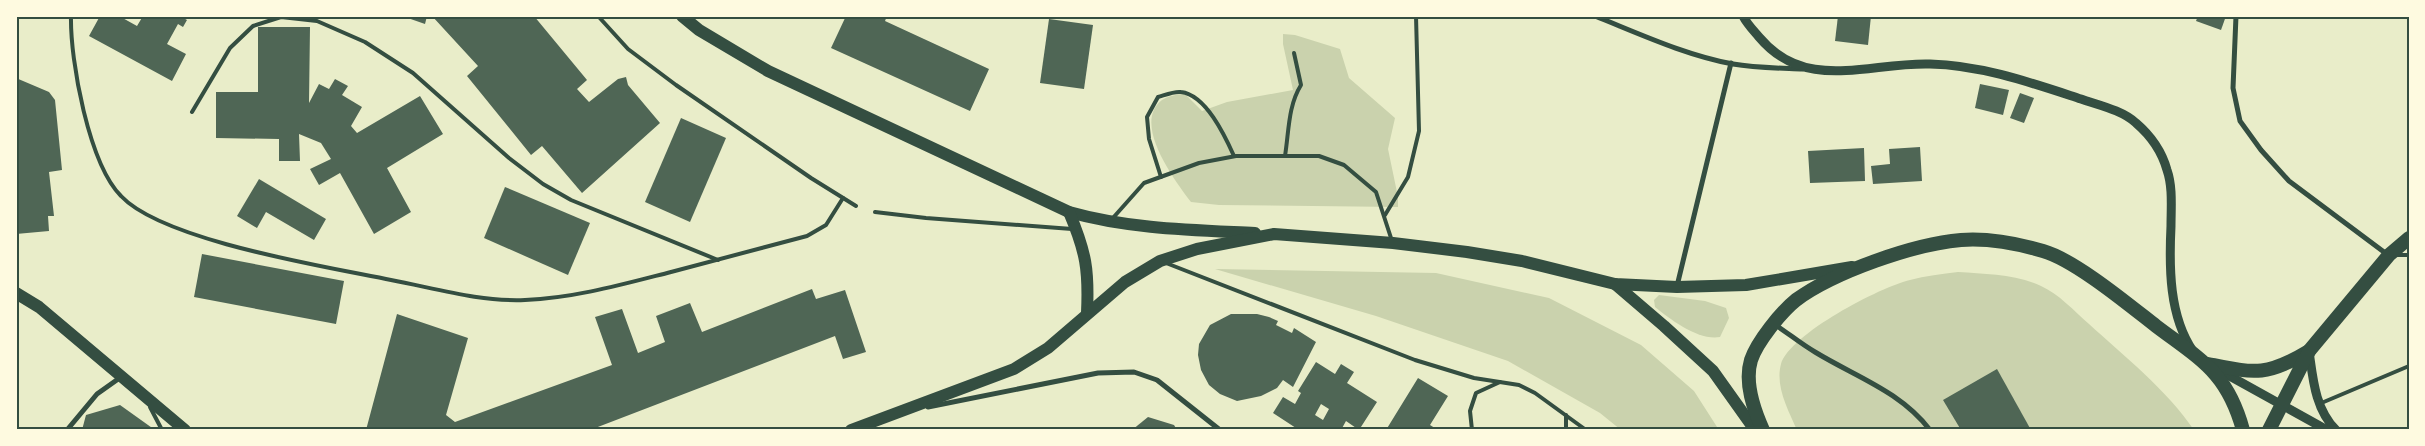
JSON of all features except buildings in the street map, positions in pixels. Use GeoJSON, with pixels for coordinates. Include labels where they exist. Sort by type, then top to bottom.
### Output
{"type":"FeatureCollection","features":[{"type":"Feature","properties":{"kind":"highway"},"geometry":{"type":"LineString","coordinates":[[2269,430],[2310,351],[2389,255],[2409,238]]}},
{"type":"Feature","properties":{"kind":"highway"},"geometry":{"type":"LineString","coordinates":[[1763,430],[1756,414],[1750,387],[1751,361],[1773,324],[1794,301],[1816,287],[1874,262],[1930,244],[1963,240],[2004,243],[2045,251],[2078,268],[2204,362],[2229,393],[2243,430]]}},
{"type":"Feature","properties":{"kind":"highway"},"geometry":{"type":"LineString","coordinates":[[2204,362],[2244,372],[2256,372],[2286,364],[2310,351]]}},
{"type":"Feature","properties":{"kind":"main road"},"geometry":{"type":"LineString","coordinates":[[682,16],[699,30],[768,71],[1069,212],[1110,221],[1182,229],[1393,243],[1522,261],[1614,284],[1677,287],[1746,285],[1874,262]]}},
{"type":"Feature","properties":{"kind":"main road"},"geometry":{"type":"LineString","coordinates":[[1069,212],[1082,242],[1089,277],[1087,313]]}},
{"type":"Feature","properties":{"kind":"main road"},"geometry":{"type":"LineString","coordinates":[[851,430],[1014,370],[1048,348],[1125,282],[1160,262],[1197,249],[1274,234]]}},
{"type":"Feature","properties":{"kind":"main road"},"geometry":{"type":"LineString","coordinates":[[1614,284],[1713,371],[1755,430]]}},
{"type":"Feature","properties":{"kind":"main road"},"geometry":{"type":"LineString","coordinates":[[16,293],[38,308],[185,430]]}},
{"type":"Feature","properties":{"kind":"street"},"geometry":{"type":"LineString","coordinates":[[1594,16],[1666,45],[1731,63],[1758,68],[1842,70],[1930,64],[1983,70],[2107,108],[2135,122],[2157,146],[2168,170],[2172,196],[2170,252],[2174,298],[2184,335],[2204,362],[2280,406],[2327,430]]}},
{"type":"Feature","properties":{"kind":"street"},"geometry":{"type":"LineString","coordinates":[[1743,16],[1765,45],[1784,61],[1811,70]]}},
{"type":"Feature","properties":{"kind":"street"},"geometry":{"type":"LineString","coordinates":[[2236,16],[2233,88],[2240,121],[2261,150],[2289,181],[2389,255]]}},
{"type":"Feature","properties":{"kind":"street"},"geometry":{"type":"LineString","coordinates":[[1677,287],[1731,63]]}},
{"type":"Feature","properties":{"kind":"street"},"geometry":{"type":"LineString","coordinates":[[1773,324],[1815,352],[1871,381],[1902,400],[1930,430]]}},
{"type":"Feature","properties":{"kind":"street"},"geometry":{"type":"LineString","coordinates":[[2310,351],[2314,391],[2319,404],[2336,430]]}},
{"type":"Feature","properties":{"kind":"street"},"geometry":{"type":"LineString","coordinates":[[898,413],[1098,373],[1134,372],[1158,380],[1220,430]]}},
{"type":"Feature","properties":{"kind":"street"},"geometry":{"type":"LineString","coordinates":[[68,430],[76,416],[97,394],[121,377]]}},
{"type":"Feature","properties":{"kind":"lane"},"geometry":{"type":"LineString","coordinates":[[71,16],[71,42],[78,81],[96,155],[107,179],[122,198],[146,213],[182,230],[247,249],[476,297],[524,300],[587,293],[807,236],[826,225],[843,198]]}},
{"type":"Feature","properties":{"kind":"lane"},"geometry":{"type":"LineString","coordinates":[[598,16],[628,49],[676,85],[856,206]]}},
{"type":"Feature","properties":{"kind":"lane"},"geometry":{"type":"LineString","coordinates":[[1385,215],[1408,177],[1419,131],[1416,16]]}},
{"type":"Feature","properties":{"kind":"lane"},"geometry":{"type":"LineString","coordinates":[[192,112],[230,48],[253,26],[281,17],[317,21],[366,42],[413,73],[509,158],[543,184],[571,200],[718,260]]}},
{"type":"Feature","properties":{"kind":"lane"},"geometry":{"type":"LineString","coordinates":[[1285,156],[1290,109],[1294,96],[1301,84],[1294,53]]}},
{"type":"Feature","properties":{"kind":"lane"},"geometry":{"type":"LineString","coordinates":[[1161,177],[1148,139],[1147,118],[1158,97],[1180,92],[1194,96],[1214,118],[1234,156]]}},
{"type":"Feature","properties":{"kind":"lane"},"geometry":{"type":"LineString","coordinates":[[1110,221],[1144,183],[1199,163],[1234,156],[1319,156],[1344,165],[1376,192],[1393,243]]}},
{"type":"Feature","properties":{"kind":"lane"},"geometry":{"type":"LineString","coordinates":[[875,212],[926,218],[1076,229]]}},
{"type":"Feature","properties":{"kind":"lane"},"geometry":{"type":"LineString","coordinates":[[2389,255],[2409,256]]}},
{"type":"Feature","properties":{"kind":"lane"},"geometry":{"type":"LineString","coordinates":[[1160,262],[1193,272],[1415,360],[1474,378],[1519,385],[1535,393],[1586,430]]}},
{"type":"Feature","properties":{"kind":"lane"},"geometry":{"type":"LineString","coordinates":[[2319,404],[2409,366]]}},
{"type":"Feature","properties":{"kind":"lane"},"geometry":{"type":"LineString","coordinates":[[1472,430],[1470,412],[1476,393],[1502,381]]}},
{"type":"Feature","properties":{"kind":"lane"},"geometry":{"type":"LineString","coordinates":[[145,397],[162,430]]}},
{"type":"Feature","properties":{"kind":"lane"},"geometry":{"type":"LineString","coordinates":[[1566,415],[1566,430]]}},
{"type":"Feature","properties":{"kind":"green space"},"geometry":{"type":"Polygon","coordinates":[[[1283,34],[1295,35],[1340,49],[1349,78],[1395,118],[1388,149],[1398,197],[1398,207],[1219,205],[1191,202],[1176,181],[1159,152],[1154,137],[1151,123],[1154,110],[1162,100],[1184,93],[1202,111],[1227,102],[1293,90],[1283,44],[1283,34]]]}},
{"type":"Feature","properties":{"kind":"green space"},"geometry":{"type":"Polygon","coordinates":[[[1215,269],[1436,273],[1549,298],[1641,345],[1694,391],[1719,430],[1621,430],[1600,413],[1508,361],[1376,316],[1215,269]]]}},
{"type":"Feature","properties":{"kind":"green space"},"geometry":{"type":"Polygon","coordinates":[[[1958,272],[2000,275],[2021,279],[2054,293],[2158,387],[2194,430],[1797,430],[1783,398],[1780,372],[1781,364],[1788,352],[1801,339],[1838,313],[1896,284],[1928,276],[1958,272]]]}},
{"type":"Feature","properties":{"kind":"green space"},"geometry":{"type":"Polygon","coordinates":[[[1659,295],[1705,301],[1726,308],[1729,318],[1720,337],[1703,336],[1694,333],[1669,318],[1655,307],[1654,300],[1659,295]]]}}]}
